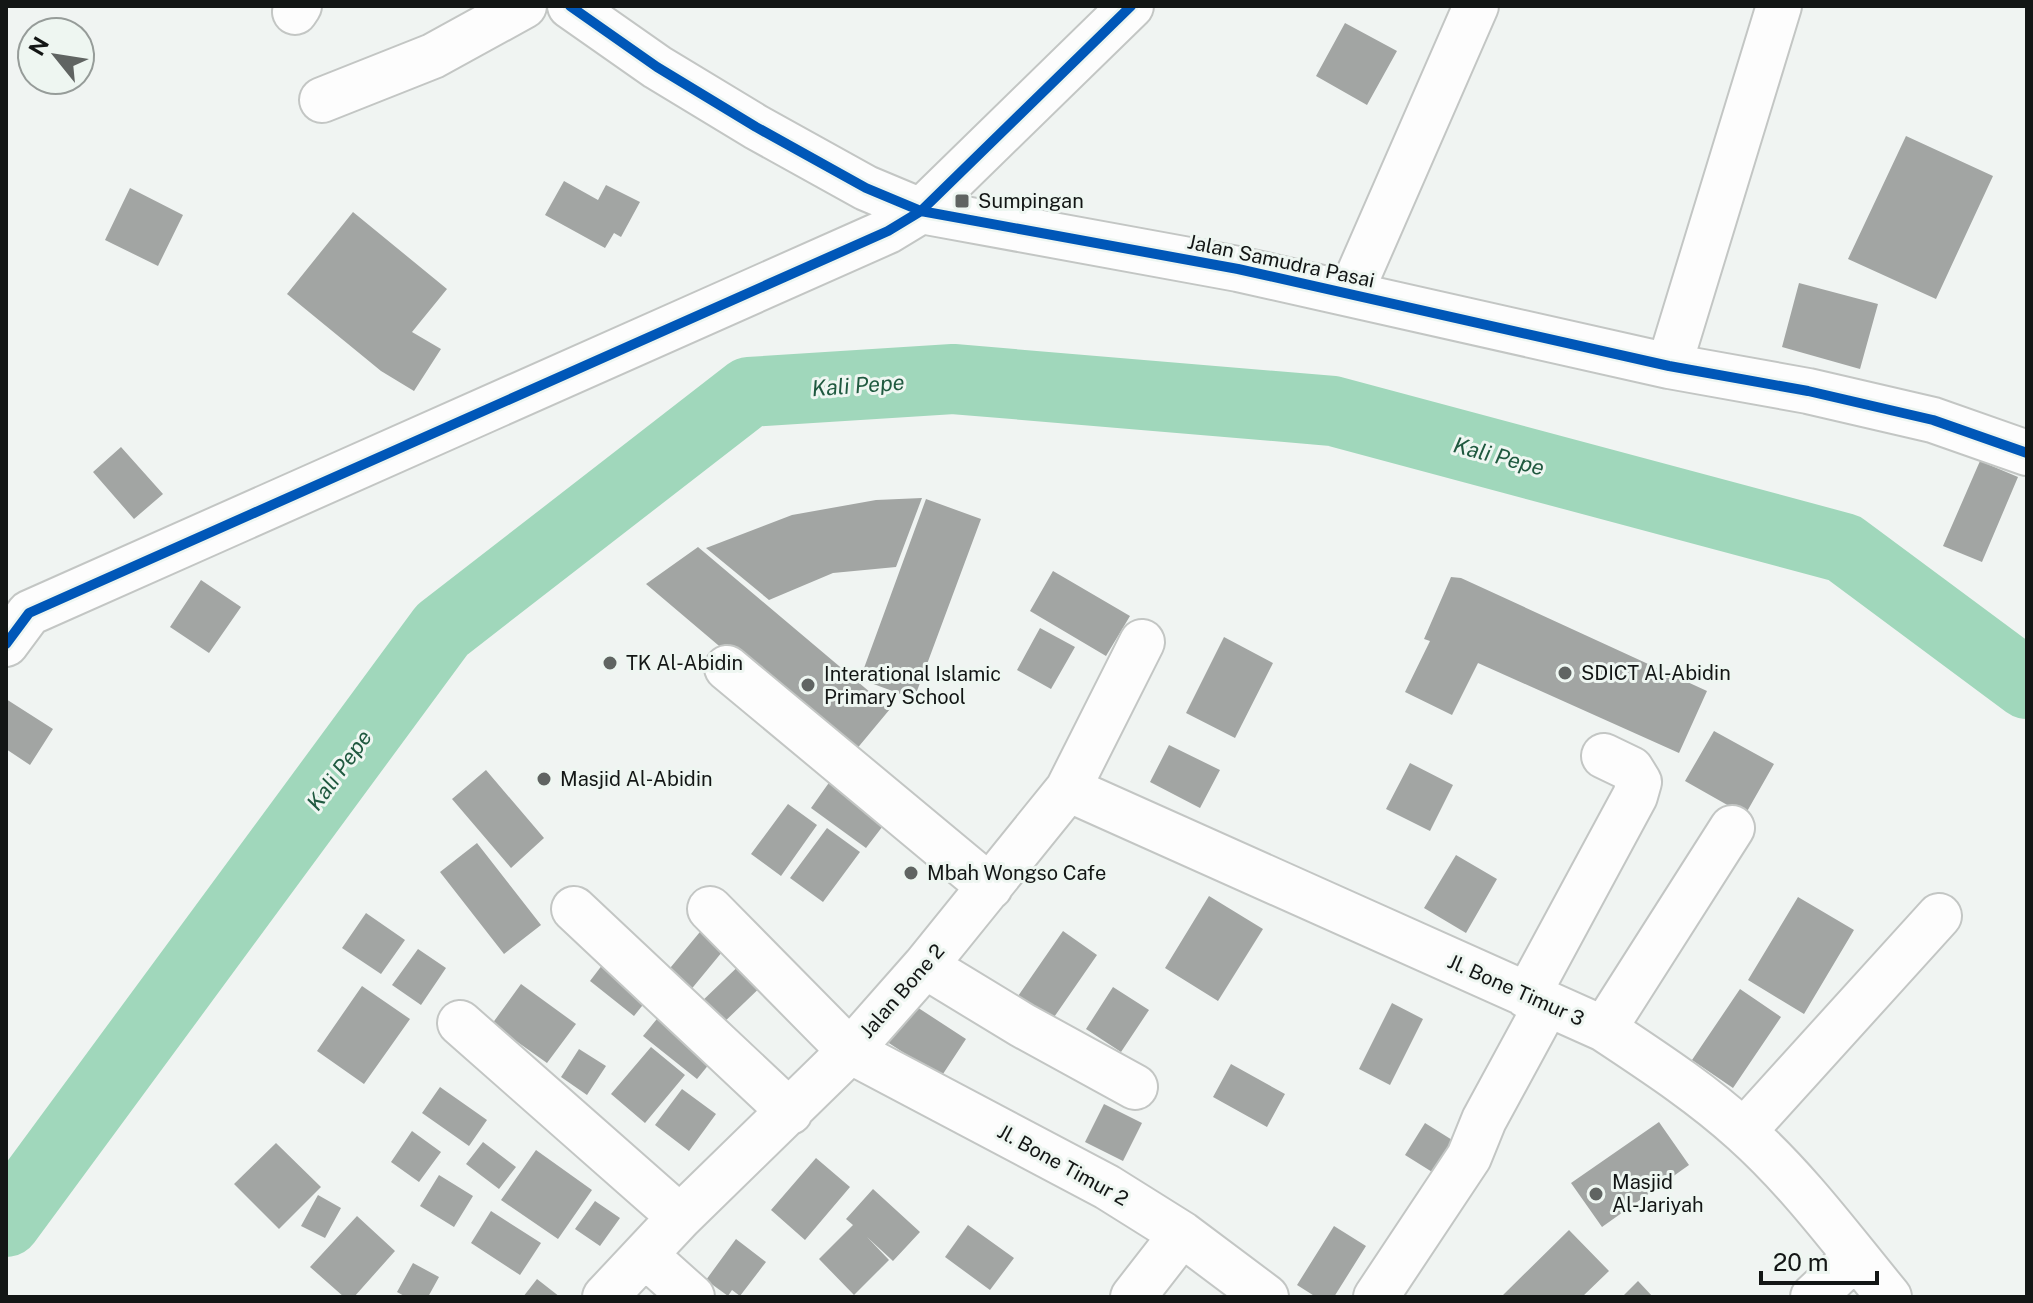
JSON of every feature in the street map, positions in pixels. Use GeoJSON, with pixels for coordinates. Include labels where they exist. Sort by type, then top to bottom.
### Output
{"type":"FeatureCollection","features":[{"type":"Feature","properties":{"kind":"street"},"geometry":{"type":"LineString","coordinates":[[322,100],[433,56],[524,6]]}},
{"type":"Feature","properties":{"kind":"street","name":"Jalan Samudra Pasai"},"geometry":{"type":"LineString","coordinates":[[570,6],[657,67],[756,127],[866,188],[921,211],[1351,292],[1669,366],[1808,391],[1933,420],[2027,453]]}},
{"type":"Feature","properties":{"kind":"street"},"geometry":{"type":"LineString","coordinates":[[14,620],[850,250],[921,211],[1131,6]]}},
{"type":"Feature","properties":{"kind":"street"},"geometry":{"type":"LineString","coordinates":[[1351,292],[1476,6]]}},
{"type":"Feature","properties":{"kind":"street"},"geometry":{"type":"LineString","coordinates":[[1669,366],[1779,6]]}},
{"type":"Feature","properties":{"kind":"street","name":"Jalan Bone 2"},"geometry":{"type":"LineString","coordinates":[[605,1297],[680,1217],[850,1051],[990,887],[1068,789],[1142,642]]}},
{"type":"Feature","properties":{"kind":"street"},"geometry":{"type":"LineString","coordinates":[[727,668],[990,887]]}},
{"type":"Feature","properties":{"kind":"street"},"geometry":{"type":"LineString","coordinates":[[1376,1297],[1469,1157],[1537,1000],[1635,796],[1639,782],[1631,769],[1604,756]]}},
{"type":"Feature","properties":{"kind":"street","name":"Jl. Bone Timur 3"},"geometry":{"type":"LineString","coordinates":[[1068,789],[1604,1029],[1683,1081],[1744,1131],[1803,1192],[1889,1297]]}},
{"type":"Feature","properties":{"kind":"street"},"geometry":{"type":"LineString","coordinates":[[1604,1029],[1732,828]]}},
{"type":"Feature","properties":{"kind":"street"},"geometry":{"type":"LineString","coordinates":[[574,909],[790,1112]]}},
{"type":"Feature","properties":{"kind":"street","name":"Jl. Bone Timur 2"},"geometry":{"type":"LineString","coordinates":[[710,909],[850,1051],[1107,1187],[1182,1234],[1266,1297]]}},
{"type":"Feature","properties":{"kind":"street"},"geometry":{"type":"LineString","coordinates":[[1744,1131],[1939,916]]}},
{"type":"Feature","properties":{"kind":"street"},"geometry":{"type":"LineString","coordinates":[[925,966],[1022,1025],[1135,1087]]}},
{"type":"Feature","properties":{"kind":"street"},"geometry":{"type":"LineString","coordinates":[[460,1023],[680,1217]]}},
{"type":"Feature","properties":{"kind":"street"},"geometry":{"type":"LineString","coordinates":[[1133,1297],[1182,1234]]}},
{"type":"Feature","properties":{"kind":"street"},"geometry":{"type":"LineString","coordinates":[[645,1255],[692,1297]]}},
{"type":"Feature","properties":{"kind":"street"},"geometry":{"type":"LineString","coordinates":[[1813,1297],[1855,1257]]}},
{"type":"Feature","properties":{"kind":"building"},"geometry":{"type":"Polygon","coordinates":[[[1345,23],[1397,51],[1367,105],[1316,76],[1345,23]]]}},
{"type":"Feature","properties":{"kind":"building"},"geometry":{"type":"Polygon","coordinates":[[[1906,136],[1993,176],[1936,299],[1848,259],[1906,136]]]}},
{"type":"Feature","properties":{"kind":"building"},"geometry":{"type":"Polygon","coordinates":[[[564,181],[598,200],[606,185],[640,202],[621,237],[614,233],[605,248],[545,215],[564,181]]]}},
{"type":"Feature","properties":{"kind":"building"},"geometry":{"type":"Polygon","coordinates":[[[130,188],[183,215],[158,266],[105,240],[130,188]]]}},
{"type":"Feature","properties":{"kind":"building"},"geometry":{"type":"Polygon","coordinates":[[[353,212],[447,289],[412,332],[441,349],[414,391],[381,371],[287,294],[353,212]]]}},
{"type":"Feature","properties":{"kind":"building"},"geometry":{"type":"Polygon","coordinates":[[[1799,283],[1878,304],[1860,369],[1782,347],[1799,283]]]}},
{"type":"Feature","properties":{"kind":"building"},"geometry":{"type":"Polygon","coordinates":[[[121,447],[163,494],[134,519],[93,472],[121,447]]]}},
{"type":"Feature","properties":{"kind":"building"},"geometry":{"type":"Polygon","coordinates":[[[1980,461],[2018,477],[1982,562],[1943,546],[1980,461]]]}},
{"type":"Feature","properties":{"kind":"building"},"geometry":{"type":"Polygon","coordinates":[[[922,498],[896,567],[833,573],[769,600],[706,548],[792,515],[876,500],[922,498]]]}},
{"type":"Feature","properties":{"kind":"building"},"geometry":{"type":"Polygon","coordinates":[[[926,499],[981,519],[914,699],[860,679],[926,499]]]}},
{"type":"Feature","properties":{"kind":"building"},"geometry":{"type":"Polygon","coordinates":[[[698,547],[890,709],[850,757],[646,584],[698,547]]]}},
{"type":"Feature","properties":{"kind":"building"},"geometry":{"type":"Polygon","coordinates":[[[1053,571],[1130,616],[1106,656],[1030,611],[1053,571]]]}},
{"type":"Feature","properties":{"kind":"building"},"geometry":{"type":"Polygon","coordinates":[[[1451,577],[1461,578],[1707,691],[1679,753],[1478,663],[1452,715],[1405,692],[1430,641],[1424,639],[1451,577]]]}},
{"type":"Feature","properties":{"kind":"building"},"geometry":{"type":"Polygon","coordinates":[[[201,580],[241,607],[209,653],[170,627],[201,580]]]}},
{"type":"Feature","properties":{"kind":"building"},"geometry":{"type":"Polygon","coordinates":[[[1040,628],[1075,647],[1051,689],[1017,670],[1040,628]]]}},
{"type":"Feature","properties":{"kind":"building"},"geometry":{"type":"Polygon","coordinates":[[[1224,637],[1273,663],[1235,738],[1186,713],[1224,637]]]}},
{"type":"Feature","properties":{"kind":"building"},"geometry":{"type":"Polygon","coordinates":[[[6,699],[53,729],[30,765],[6,749],[6,699]]]}},
{"type":"Feature","properties":{"kind":"building"},"geometry":{"type":"Polygon","coordinates":[[[1714,731],[1774,764],[1745,815],[1685,781],[1714,731]]]}},
{"type":"Feature","properties":{"kind":"building"},"geometry":{"type":"Polygon","coordinates":[[[1169,745],[1220,770],[1200,808],[1150,782],[1169,745]]]}},
{"type":"Feature","properties":{"kind":"building"},"geometry":{"type":"Polygon","coordinates":[[[1410,763],[1453,785],[1430,831],[1386,809],[1410,763]]]}},
{"type":"Feature","properties":{"kind":"building"},"geometry":{"type":"Polygon","coordinates":[[[486,770],[544,838],[511,868],[452,799],[486,770]]]}},
{"type":"Feature","properties":{"kind":"building"},"geometry":{"type":"Polygon","coordinates":[[[833,777],[889,818],[866,848],[811,808],[833,777]]]}},
{"type":"Feature","properties":{"kind":"building"},"geometry":{"type":"Polygon","coordinates":[[[788,804],[817,825],[781,876],[751,854],[788,804]]]}},
{"type":"Feature","properties":{"kind":"building"},"geometry":{"type":"Polygon","coordinates":[[[827,828],[860,852],[823,902],[790,878],[827,828]]]}},
{"type":"Feature","properties":{"kind":"building"},"geometry":{"type":"Polygon","coordinates":[[[477,843],[541,925],[504,954],[440,872],[477,843]]]}},
{"type":"Feature","properties":{"kind":"building"},"geometry":{"type":"Polygon","coordinates":[[[1456,855],[1497,879],[1466,933],[1424,908],[1456,855]]]}},
{"type":"Feature","properties":{"kind":"building"},"geometry":{"type":"Polygon","coordinates":[[[1209,896],[1263,929],[1218,1001],[1165,968],[1209,896]]]}},
{"type":"Feature","properties":{"kind":"building"},"geometry":{"type":"Polygon","coordinates":[[[1798,897],[1854,930],[1804,1014],[1748,980],[1798,897]]]}},
{"type":"Feature","properties":{"kind":"building"},"geometry":{"type":"Polygon","coordinates":[[[366,913],[405,940],[381,974],[342,948],[366,913]]]}},
{"type":"Feature","properties":{"kind":"building"},"geometry":{"type":"Polygon","coordinates":[[[704,927],[727,946],[689,992],[666,973],[704,927]]]}},
{"type":"Feature","properties":{"kind":"building"},"geometry":{"type":"Polygon","coordinates":[[[1063,931],[1097,955],[1050,1023],[1016,999],[1063,931]]]}},
{"type":"Feature","properties":{"kind":"building"},"geometry":{"type":"Polygon","coordinates":[[[418,949],[446,968],[421,1005],[392,985],[418,949]]]}},
{"type":"Feature","properties":{"kind":"building"},"geometry":{"type":"Polygon","coordinates":[[[750,955],[771,977],[719,1027],[698,1005],[750,955]]]}},
{"type":"Feature","properties":{"kind":"building"},"geometry":{"type":"Polygon","coordinates":[[[606,960],[650,996],[634,1016],[590,981],[606,960]]]}},
{"type":"Feature","properties":{"kind":"building"},"geometry":{"type":"Polygon","coordinates":[[[521,984],[576,1024],[547,1063],[492,1024],[521,984]]]}},
{"type":"Feature","properties":{"kind":"building"},"geometry":{"type":"Polygon","coordinates":[[[362,986],[410,1019],[364,1084],[317,1051],[362,986]]]}},
{"type":"Feature","properties":{"kind":"building"},"geometry":{"type":"Polygon","coordinates":[[[1113,987],[1149,1010],[1121,1052],[1086,1029],[1113,987]]]}},
{"type":"Feature","properties":{"kind":"building"},"geometry":{"type":"Polygon","coordinates":[[[1740,989],[1781,1017],[1733,1088],[1692,1060],[1740,989]]]}},
{"type":"Feature","properties":{"kind":"building"},"geometry":{"type":"Polygon","coordinates":[[[900,996],[966,1039],[941,1077],[875,1034],[900,996]]]}},
{"type":"Feature","properties":{"kind":"building"},"geometry":{"type":"Polygon","coordinates":[[[1392,1003],[1423,1019],[1390,1085],[1359,1069],[1392,1003]]]}},
{"type":"Feature","properties":{"kind":"building"},"geometry":{"type":"Polygon","coordinates":[[[665,1009],[719,1052],[697,1079],[643,1036],[665,1009]]]}},
{"type":"Feature","properties":{"kind":"building"},"geometry":{"type":"Polygon","coordinates":[[[651,1047],[685,1075],[645,1123],[611,1094],[651,1047]]]}},
{"type":"Feature","properties":{"kind":"building"},"geometry":{"type":"Polygon","coordinates":[[[579,1049],[606,1066],[587,1095],[561,1077],[579,1049]]]}},
{"type":"Feature","properties":{"kind":"building"},"geometry":{"type":"Polygon","coordinates":[[[1231,1064],[1285,1094],[1267,1127],[1213,1097],[1231,1064]]]}},
{"type":"Feature","properties":{"kind":"building"},"geometry":{"type":"Polygon","coordinates":[[[440,1087],[487,1120],[469,1146],[422,1113],[440,1087]]]}},
{"type":"Feature","properties":{"kind":"building"},"geometry":{"type":"Polygon","coordinates":[[[682,1089],[716,1114],[689,1151],[655,1125],[682,1089]]]}},
{"type":"Feature","properties":{"kind":"building"},"geometry":{"type":"Polygon","coordinates":[[[1104,1104],[1142,1123],[1123,1161],[1085,1142],[1104,1104]]]}},
{"type":"Feature","properties":{"kind":"building"},"geometry":{"type":"Polygon","coordinates":[[[1659,1122],[1689,1165],[1602,1227],[1571,1183],[1659,1122]]]}},
{"type":"Feature","properties":{"kind":"building"},"geometry":{"type":"Polygon","coordinates":[[[1425,1123],[1465,1148],[1445,1180],[1405,1155],[1425,1123]]]}},
{"type":"Feature","properties":{"kind":"building"},"geometry":{"type":"Polygon","coordinates":[[[412,1131],[441,1152],[419,1182],[391,1162],[412,1131]]]}},
{"type":"Feature","properties":{"kind":"building"},"geometry":{"type":"Polygon","coordinates":[[[483,1142],[516,1167],[499,1189],[466,1164],[483,1142]]]}},
{"type":"Feature","properties":{"kind":"building"},"geometry":{"type":"Polygon","coordinates":[[[276,1143],[321,1187],[279,1229],[234,1184],[276,1143]]]}},
{"type":"Feature","properties":{"kind":"building"},"geometry":{"type":"Polygon","coordinates":[[[536,1150],[592,1190],[558,1239],[501,1200],[536,1150]]]}},
{"type":"Feature","properties":{"kind":"building"},"geometry":{"type":"Polygon","coordinates":[[[816,1158],[850,1187],[805,1240],[771,1210],[816,1158]]]}},
{"type":"Feature","properties":{"kind":"building"},"geometry":{"type":"Polygon","coordinates":[[[439,1175],[473,1196],[454,1227],[420,1206],[439,1175]]]}},
{"type":"Feature","properties":{"kind":"building"},"geometry":{"type":"Polygon","coordinates":[[[873,1189],[920,1232],[893,1261],[867,1237],[889,1260],[854,1295],[819,1259],[853,1225],[846,1219],[873,1189]]]}},
{"type":"Feature","properties":{"kind":"building"},"geometry":{"type":"Polygon","coordinates":[[[318,1195],[341,1208],[325,1238],[301,1226],[318,1195]]]}},
{"type":"Feature","properties":{"kind":"building"},"geometry":{"type":"Polygon","coordinates":[[[595,1201],[620,1218],[600,1246],[575,1229],[595,1201]]]}},
{"type":"Feature","properties":{"kind":"building"},"geometry":{"type":"Polygon","coordinates":[[[491,1211],[541,1243],[520,1275],[471,1243],[491,1211]]]}},
{"type":"Feature","properties":{"kind":"building"},"geometry":{"type":"Polygon","coordinates":[[[357,1216],[395,1251],[354,1297],[344,1297],[310,1267],[357,1216]]]}},
{"type":"Feature","properties":{"kind":"building"},"geometry":{"type":"Polygon","coordinates":[[[968,1225],[1014,1258],[990,1290],[945,1257],[968,1225]]]}},
{"type":"Feature","properties":{"kind":"building"},"geometry":{"type":"Polygon","coordinates":[[[1334,1226],[1366,1246],[1334,1297],[1316,1297],[1297,1285],[1334,1226]]]}},
{"type":"Feature","properties":{"kind":"building"},"geometry":{"type":"Polygon","coordinates":[[[1569,1230],[1609,1271],[1582,1297],[1501,1297],[1569,1230]]]}},
{"type":"Feature","properties":{"kind":"building"},"geometry":{"type":"Polygon","coordinates":[[[736,1239],[766,1262],[740,1296],[732,1290],[728,1296],[706,1280],[736,1239]]]}},
{"type":"Feature","properties":{"kind":"building"},"geometry":{"type":"Polygon","coordinates":[[[413,1263],[439,1277],[428,1297],[406,1297],[397,1292],[413,1263]]]}},
{"type":"Feature","properties":{"kind":"building"},"geometry":{"type":"Polygon","coordinates":[[[537,1279],[560,1297],[523,1297],[537,1279]]]}},
{"type":"Feature","properties":{"kind":"building"},"geometry":{"type":"Polygon","coordinates":[[[1638,1281],[1653,1297],[1622,1297],[1638,1281]]]}},
{"type":"Feature","properties":{"kind":"waterway","name":"Kali Pepe"},"geometry":{"type":"LineString","coordinates":[[6,1222],[442,630],[749,392],[953,379],[1333,411],[1844,548],[2027,684]]}},
{"type":"Feature","properties":{"kind":"cycle path"},"geometry":{"type":"LineString","coordinates":[[570,6],[657,67],[756,127],[866,188],[921,211],[1238,269],[1669,366],[1808,391],[1933,420],[2027,453]]}},
{"type":"Feature","properties":{"kind":"cycle path"},"geometry":{"type":"LineString","coordinates":[[6,644],[29,613],[888,231],[921,211],[1131,6]]}},
{"type":"Feature","properties":{"kind":"place","name":"Sumpingan"},"geometry":{"type":"Point","coordinates":[962,201]}},
{"type":"Feature","properties":{"kind":"place","name":"TK Al-Abidin"},"geometry":{"type":"Point","coordinates":[610,663]}},
{"type":"Feature","properties":{"kind":"place","name":"SDICT Al-Abidin"},"geometry":{"type":"Point","coordinates":[1565,673]}},
{"type":"Feature","properties":{"kind":"place","name":"Interational Islamic Primary School"},"geometry":{"type":"Point","coordinates":[808,685]}},
{"type":"Feature","properties":{"kind":"place","name":"Masjid Al-Abidin"},"geometry":{"type":"Point","coordinates":[544,779]}},
{"type":"Feature","properties":{"kind":"place","name":"Mbah Wongso Cafe"},"geometry":{"type":"Point","coordinates":[911,873]}},
{"type":"Feature","properties":{"kind":"place","name":"Masjid Al-Jariyah"},"geometry":{"type":"Point","coordinates":[1596,1194]}}]}
